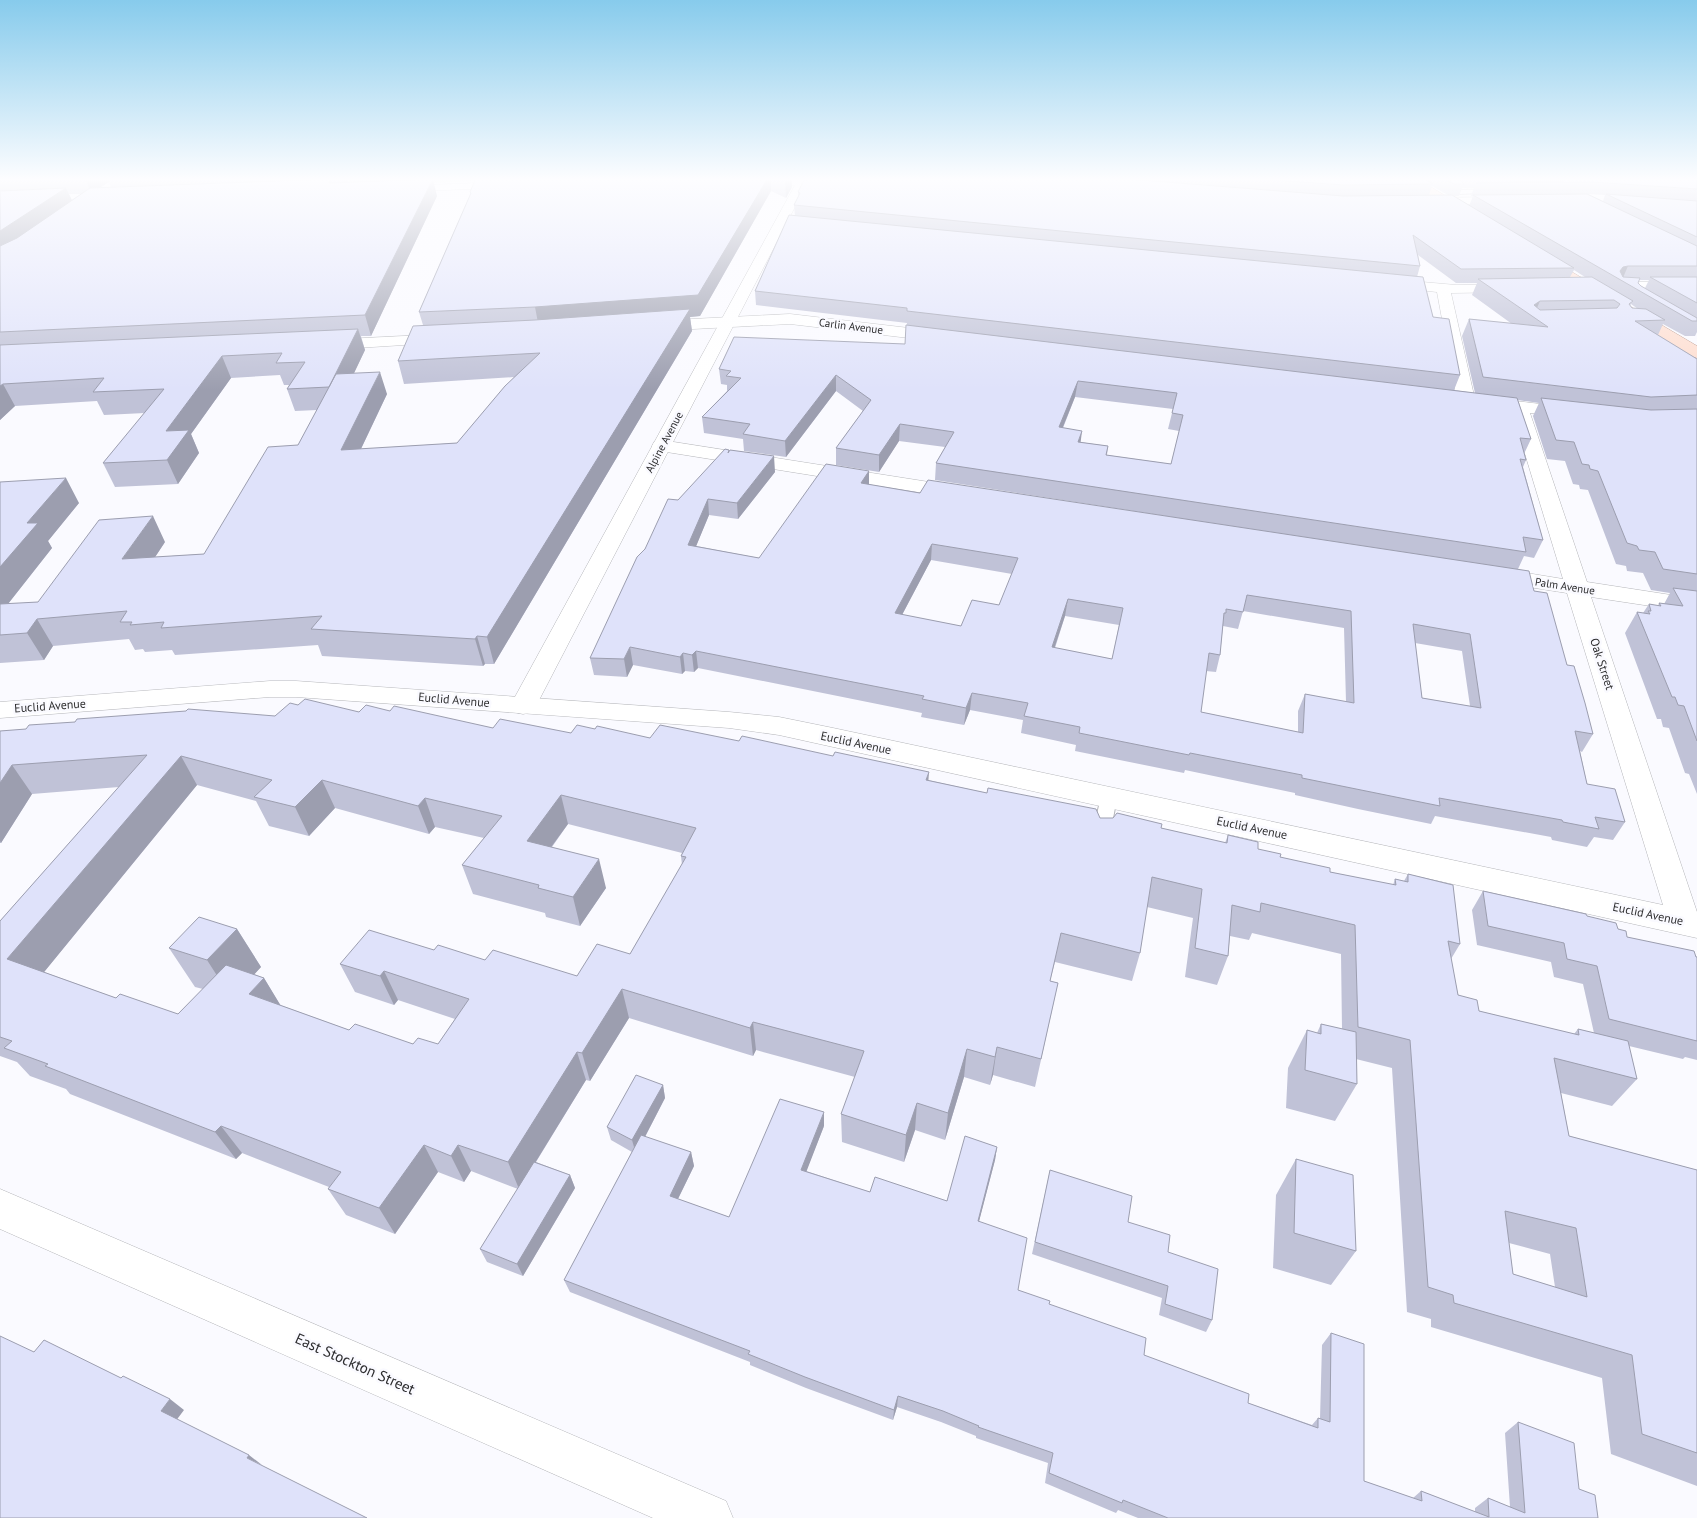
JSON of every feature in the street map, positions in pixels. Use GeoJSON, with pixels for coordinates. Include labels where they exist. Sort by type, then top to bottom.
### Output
{"type":"FeatureCollection","features":[{"type":"Feature","properties":{"kind":"main road"},"geometry":{"type":"LineString","coordinates":[[1526,249],[1697,353]]}},
{"type":"Feature","properties":{"kind":"main road"},"geometry":{"type":"LineString","coordinates":[[1606,277],[1647,301]]}},
{"type":"Feature","properties":{"kind":"street","name":"Alpine Avenue"},"geometry":{"type":"LineString","coordinates":[[524,706],[662,446],[709,341],[728,321],[771,249]]}},
{"type":"Feature","properties":{"kind":"street"},"geometry":{"type":"LineString","coordinates":[[1373,281],[1442,288],[1521,288]]}},
{"type":"Feature","properties":{"kind":"street"},"geometry":{"type":"LineString","coordinates":[[1622,286],[1697,285]]}},
{"type":"Feature","properties":{"kind":"street"},"geometry":{"type":"LineString","coordinates":[[1560,288],[1589,287]]}},
{"type":"Feature","properties":{"kind":"street"},"geometry":{"type":"LineString","coordinates":[[1442,288],[1466,400]]}},
{"type":"Feature","properties":{"kind":"street","name":"Carlin Avenue"},"geometry":{"type":"LineString","coordinates":[[674,340],[642,333],[728,321],[798,320],[963,339]]}},
{"type":"Feature","properties":{"kind":"street"},"geometry":{"type":"LineString","coordinates":[[308,346],[464,338]]}},
{"type":"Feature","properties":{"kind":"street"},"geometry":{"type":"LineString","coordinates":[[1446,398],[1594,416]]}},
{"type":"Feature","properties":{"kind":"street","name":"Oak Street"},"geometry":{"type":"LineString","coordinates":[[1519,406],[1577,587],[1691,923]]}},
{"type":"Feature","properties":{"kind":"street"},"geometry":{"type":"LineString","coordinates":[[662,446],[980,496]]}},
{"type":"Feature","properties":{"kind":"street","name":"Palm Avenue"},"geometry":{"type":"LineString","coordinates":[[1472,572],[1697,606]]}},
{"type":"Feature","properties":{"kind":"street","name":"Euclid Avenue"},"geometry":{"type":"LineString","coordinates":[[0,710],[287,689],[729,720],[778,726],[1691,923]]}},
{"type":"Feature","properties":{"kind":"street","name":"East Stockton Street"},"geometry":{"type":"LineString","coordinates":[[0,1210],[709,1518]]}},
{"type":"Feature","properties":{"kind":"lane"},"geometry":{"type":"LineString","coordinates":[[1627,321],[1644,320]]}},
{"type":"Feature","properties":{"kind":"lane"},"geometry":{"type":"LineString","coordinates":[[1100,840],[1109,797]]}},
{"type":"Feature","properties":{"kind":"building"},"geometry":{"type":"Polygon","coordinates":[[[0,249],[398,249],[365,315],[0,332],[0,249]]]}},
{"type":"Feature","properties":{"kind":"building"},"geometry":{"type":"Polygon","coordinates":[[[447,249],[726,249],[698,295],[535,307],[419,312],[447,249]]]}},
{"type":"Feature","properties":{"kind":"building"},"geometry":{"type":"Polygon","coordinates":[[[774,249],[1135,249],[1423,277],[1433,317],[1449,319],[1460,375],[907,311],[907,308],[755,291],[774,249]]]}},
{"type":"Feature","properties":{"kind":"building"},"geometry":{"type":"Polygon","coordinates":[[[1244,249],[1416,249],[1420,266],[1244,249]]]}},
{"type":"Feature","properties":{"kind":"building"},"geometry":{"type":"Polygon","coordinates":[[[1433,249],[1542,249],[1574,268],[1461,269],[1433,249]]]}},
{"type":"Feature","properties":{"kind":"building"},"geometry":{"type":"Polygon","coordinates":[[[1567,249],[1697,249],[1697,266],[1628,266],[1623,267],[1620,271],[1623,277],[1640,278],[1638,283],[1641,286],[1697,318],[1697,321],[1692,321],[1567,249]]]}},
{"type":"Feature","properties":{"kind":"building"},"geometry":{"type":"Polygon","coordinates":[[[1592,277],[1633,301],[1629,304],[1632,308],[1646,309],[1665,320],[1635,321],[1697,359],[1697,395],[1651,397],[1483,377],[1469,319],[1548,327],[1478,279],[1592,277]],[[1614,300],[1540,301],[1534,305],[1540,310],[1617,308],[1620,304],[1614,300]]]}},
{"type":"Feature","properties":{"kind":"building"},"geometry":{"type":"Polygon","coordinates":[[[1650,277],[1697,277],[1697,303],[1650,277]]]}},
{"type":"Feature","properties":{"kind":"building"},"geometry":{"type":"Polygon","coordinates":[[[690,309],[487,637],[477,636],[475,639],[311,629],[322,616],[161,628],[164,622],[130,625],[132,622],[120,622],[127,611],[37,619],[27,633],[0,635],[0,604],[38,602],[99,520],[153,516],[122,559],[204,554],[268,447],[298,445],[336,374],[380,372],[341,450],[457,443],[505,386],[540,353],[398,361],[413,326],[690,309]]]}},
{"type":"Feature","properties":{"kind":"building"},"geometry":{"type":"Polygon","coordinates":[[[906,325],[1517,398],[1531,439],[1520,438],[1526,460],[1520,459],[1543,540],[1523,537],[1526,552],[936,463],[954,432],[900,424],[879,455],[836,448],[871,400],[836,375],[785,441],[743,434],[750,424],[702,417],[741,378],[726,376],[731,371],[719,369],[734,337],[905,344],[906,325]],[[1078,381],[1059,427],[1082,431],[1078,442],[1108,446],[1106,455],[1171,464],[1183,415],[1172,413],[1177,393],[1078,381]]]}},
{"type":"Feature","properties":{"kind":"building"},"geometry":{"type":"Polygon","coordinates":[[[358,329],[329,387],[287,389],[305,362],[276,363],[282,353],[222,356],[166,431],[189,430],[167,460],[103,463],[164,389],[93,392],[104,378],[3,384],[0,386],[0,345],[358,329]]]}},
{"type":"Feature","properties":{"kind":"building"},"geometry":{"type":"Polygon","coordinates":[[[1541,398],[1651,410],[1697,409],[1697,574],[1663,569],[1655,552],[1639,550],[1637,546],[1627,543],[1598,471],[1590,469],[1589,465],[1582,464],[1574,442],[1556,440],[1541,398]]]}},
{"type":"Feature","properties":{"kind":"building"},"geometry":{"type":"Polygon","coordinates":[[[725,449],[729,450],[728,453],[730,450],[774,456],[737,503],[708,499],[688,545],[759,558],[826,464],[869,471],[861,483],[920,493],[928,480],[1529,571],[1534,591],[1547,593],[1567,665],[1574,666],[1585,703],[1593,734],[1575,731],[1587,784],[1615,789],[1625,822],[1595,817],[1599,829],[1563,822],[1562,820],[1439,798],[1440,806],[1302,778],[1302,775],[1079,733],[1080,727],[1024,716],[1028,703],[972,693],[966,708],[922,699],[924,696],[696,651],[692,655],[683,653],[680,657],[630,647],[624,659],[590,658],[637,557],[645,549],[668,499],[678,500],[725,449]],[[932,544],[895,613],[961,626],[972,600],[999,605],[1018,558],[932,544]],[[1247,595],[1243,612],[1226,609],[1226,613],[1224,613],[1220,655],[1209,653],[1201,712],[1303,733],[1305,694],[1354,703],[1351,611],[1247,595]],[[1068,599],[1052,647],[1112,659],[1123,608],[1068,599]],[[1413,624],[1422,698],[1481,708],[1470,634],[1413,624]]]}},
{"type":"Feature","properties":{"kind":"building"},"geometry":{"type":"Polygon","coordinates":[[[66,478],[27,523],[38,523],[0,567],[0,482],[66,478]]]}},
{"type":"Feature","properties":{"kind":"building"},"geometry":{"type":"Polygon","coordinates":[[[1673,588],[1697,591],[1697,741],[1684,706],[1678,705],[1675,697],[1672,697],[1637,612],[1650,614],[1648,611],[1651,611],[1649,604],[1661,606],[1659,603],[1683,606],[1673,588]]]}},
{"type":"Feature","properties":{"kind":"building"},"geometry":{"type":"Polygon","coordinates":[[[305,699],[359,712],[366,705],[390,711],[394,706],[493,728],[500,719],[571,733],[577,725],[595,729],[597,726],[650,738],[660,725],[739,741],[742,736],[833,756],[835,752],[929,772],[926,780],[987,793],[988,788],[1096,809],[1100,818],[1113,818],[1117,813],[1162,824],[1161,828],[1227,843],[1228,835],[1258,842],[1258,849],[1281,854],[1280,857],[1330,868],[1330,872],[1396,885],[1395,879],[1408,882],[1408,874],[1453,885],[1460,944],[1448,941],[1458,995],[1477,1000],[1479,1011],[1579,1035],[1578,1029],[1628,1041],[1637,1079],[1554,1058],[1569,1136],[1697,1170],[1697,1453],[1642,1434],[1632,1355],[1454,1303],[1453,1295],[1428,1287],[1410,1040],[1358,1027],[1355,925],[1261,903],[1260,912],[1232,905],[1228,956],[1195,948],[1202,889],[1152,877],[1140,953],[1061,933],[1050,981],[1058,983],[1041,1059],[997,1047],[995,1057],[967,1049],[948,1113],[917,1103],[906,1135],[841,1114],[864,1051],[753,1022],[750,1028],[622,989],[582,1053],[577,1052],[508,1162],[458,1145],[451,1156],[424,1145],[379,1208],[328,1189],[341,1172],[221,1126],[215,1132],[45,1066],[48,1064],[4,1048],[12,1041],[0,1037],[0,921],[147,755],[12,765],[0,783],[0,731],[26,729],[29,725],[75,722],[77,719],[186,711],[188,709],[275,716],[290,703],[298,705],[305,699]],[[181,756],[7,959],[116,998],[120,994],[178,1014],[226,965],[264,978],[249,994],[349,1030],[355,1024],[413,1044],[418,1038],[438,1044],[469,999],[384,971],[380,976],[340,964],[369,930],[434,950],[438,945],[485,960],[493,950],[577,976],[597,944],[630,954],[686,857],[681,856],[696,828],[561,795],[527,841],[599,859],[573,897],[538,888],[539,885],[462,865],[502,816],[425,798],[418,806],[322,780],[295,807],[254,797],[272,780],[181,756]],[[1505,1211],[1513,1274],[1587,1297],[1576,1228],[1505,1211]]]}},
{"type":"Feature","properties":{"kind":"building"},"geometry":{"type":"Polygon","coordinates":[[[1483,891],[1586,914],[1587,916],[1616,923],[1618,929],[1626,931],[1627,937],[1694,951],[1697,957],[1697,1041],[1609,1019],[1597,966],[1567,959],[1564,943],[1488,926],[1483,891]]]}},
{"type":"Feature","properties":{"kind":"building"},"geometry":{"type":"Polygon","coordinates":[[[199,917],[237,929],[207,960],[169,948],[199,917]]]}},
{"type":"Feature","properties":{"kind":"building"},"geometry":{"type":"Polygon","coordinates":[[[1321,1024],[1356,1032],[1357,1084],[1305,1070],[1307,1030],[1321,1034],[1321,1024]]]}},
{"type":"Feature","properties":{"kind":"building"},"geometry":{"type":"Polygon","coordinates":[[[636,1075],[663,1085],[632,1140],[607,1127],[636,1075]]]}},
{"type":"Feature","properties":{"kind":"building"},"geometry":{"type":"Polygon","coordinates":[[[780,1099],[824,1112],[801,1170],[870,1192],[875,1177],[947,1201],[965,1136],[997,1147],[978,1221],[1027,1238],[1018,1290],[1050,1301],[1049,1304],[1146,1338],[1144,1355],[1249,1394],[1248,1403],[1318,1428],[1318,1418],[1330,1422],[1331,1333],[1364,1344],[1364,1481],[1422,1501],[1421,1491],[1489,1517],[1488,1498],[1525,1513],[1518,1422],[1574,1443],[1579,1489],[1595,1495],[1598,1518],[1168,1518],[1123,1500],[1122,1503],[1049,1473],[1053,1453],[898,1396],[894,1410],[748,1354],[750,1351],[564,1280],[641,1135],[691,1152],[670,1196],[729,1217],[780,1099]]]}},
{"type":"Feature","properties":{"kind":"building"},"geometry":{"type":"Polygon","coordinates":[[[1296,1159],[1353,1175],[1356,1251],[1294,1233],[1296,1159]]]}},
{"type":"Feature","properties":{"kind":"building"},"geometry":{"type":"Polygon","coordinates":[[[534,1162],[570,1175],[517,1264],[480,1249],[534,1162]]]}},
{"type":"Feature","properties":{"kind":"building"},"geometry":{"type":"Polygon","coordinates":[[[1050,1170],[1132,1196],[1128,1222],[1170,1235],[1168,1252],[1218,1269],[1212,1320],[1165,1304],[1168,1286],[1035,1242],[1050,1170]]]}},
{"type":"Feature","properties":{"kind":"building"},"geometry":{"type":"Polygon","coordinates":[[[0,1336],[34,1352],[44,1340],[121,1378],[123,1376],[170,1399],[161,1411],[249,1455],[247,1458],[367,1518],[0,1518],[0,1336]]]}}]}
